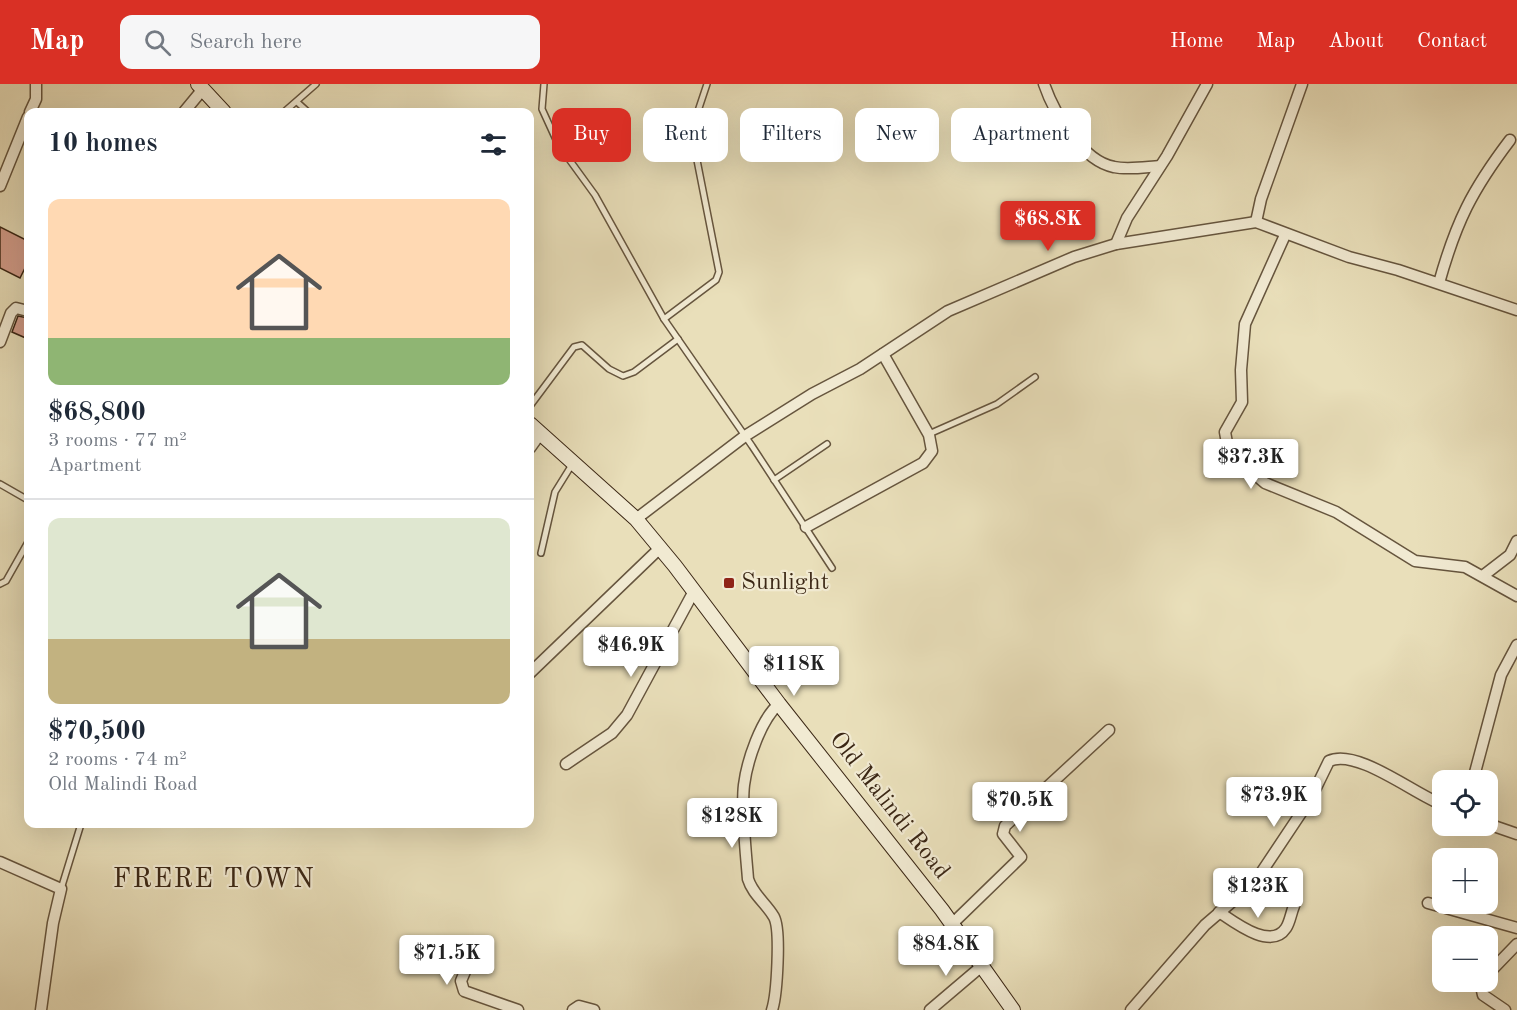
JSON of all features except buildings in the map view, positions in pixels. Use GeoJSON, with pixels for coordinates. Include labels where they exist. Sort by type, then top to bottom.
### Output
{"type":"FeatureCollection","features":[{"type":"Feature","properties":{"kind":"main road"},"geometry":{"type":"LineString","coordinates":[[204,86],[221,108]]}},
{"type":"Feature","properties":{"kind":"main road","name":"Old Malindi Road"},"geometry":{"type":"LineString","coordinates":[[535,429],[636,519],[660,548],[952,924],[1013,1010]]}},
{"type":"Feature","properties":{"kind":"street"},"geometry":{"type":"LineString","coordinates":[[32,108],[36,99],[36,84]]}},
{"type":"Feature","properties":{"kind":"street"},"geometry":{"type":"LineString","coordinates":[[1044,84],[1065,125],[1079,146],[1090,154],[1114,168],[1160,166]]}},
{"type":"Feature","properties":{"kind":"street"},"geometry":{"type":"LineString","coordinates":[[1116,244],[1127,218],[1207,84]]}},
{"type":"Feature","properties":{"kind":"street"},"geometry":{"type":"LineString","coordinates":[[1256,222],[1261,199],[1302,84]]}},
{"type":"Feature","properties":{"kind":"street"},"geometry":{"type":"LineString","coordinates":[[187,108],[204,86]]}},
{"type":"Feature","properties":{"kind":"street"},"geometry":{"type":"LineString","coordinates":[[0,186],[24,127]]}},
{"type":"Feature","properties":{"kind":"street"},"geometry":{"type":"LineString","coordinates":[[1439,283],[1448,251],[1465,208],[1475,188],[1510,140]]}},
{"type":"Feature","properties":{"kind":"street"},"geometry":{"type":"LineString","coordinates":[[636,519],[745,435],[884,354],[962,304],[1074,257],[1116,244],[1256,222],[1285,235],[1357,260],[1439,283],[1517,310]]}},
{"type":"Feature","properties":{"kind":"street"},"geometry":{"type":"LineString","coordinates":[[1285,235],[1247,318],[1241,370],[1242,402],[1225,432],[1225,439],[1246,467],[1265,483],[1336,512],[1415,561],[1433,565],[1452,563],[1484,575],[1517,596]]}},
{"type":"Feature","properties":{"kind":"street"},"geometry":{"type":"LineString","coordinates":[[0,342],[11,313],[15,308],[24,311]]}},
{"type":"Feature","properties":{"kind":"street"},"geometry":{"type":"LineString","coordinates":[[806,527],[923,463],[932,451],[929,435],[884,354]]}},
{"type":"Feature","properties":{"kind":"street"},"geometry":{"type":"LineString","coordinates":[[1484,575],[1510,555],[1517,541]]}},
{"type":"Feature","properties":{"kind":"street"},"geometry":{"type":"LineString","coordinates":[[534,669],[660,548]]}},
{"type":"Feature","properties":{"kind":"street"},"geometry":{"type":"LineString","coordinates":[[566,764],[612,733],[627,715],[694,591]]}},
{"type":"Feature","properties":{"kind":"street"},"geometry":{"type":"LineString","coordinates":[[1476,770],[1501,675],[1517,645]]}},
{"type":"Feature","properties":{"kind":"street"},"geometry":{"type":"LineString","coordinates":[[772,1010],[776,996],[776,923],[752,889],[748,879],[744,787],[764,722],[770,711],[779,704]]}},
{"type":"Feature","properties":{"kind":"street"},"geometry":{"type":"LineString","coordinates":[[952,924],[1021,857],[1003,834],[1005,826],[1109,730]]}},
{"type":"Feature","properties":{"kind":"street"},"geometry":{"type":"LineString","coordinates":[[1131,1010],[1218,912],[1245,892],[1264,870],[1311,798],[1329,761],[1346,758],[1366,764],[1432,800]]}},
{"type":"Feature","properties":{"kind":"street"},"geometry":{"type":"LineString","coordinates":[[1498,827],[1517,834]]}},
{"type":"Feature","properties":{"kind":"street"},"geometry":{"type":"LineString","coordinates":[[0,875],[2,863],[61,889],[53,923],[42,1010]]}},
{"type":"Feature","properties":{"kind":"street"},"geometry":{"type":"LineString","coordinates":[[1428,903],[1517,928]]}},
{"type":"Feature","properties":{"kind":"street"},"geometry":{"type":"LineString","coordinates":[[1218,912],[1253,932],[1267,937],[1285,929],[1294,906]]}},
{"type":"Feature","properties":{"kind":"street"},"geometry":{"type":"LineString","coordinates":[[1498,964],[1517,944]]}},
{"type":"Feature","properties":{"kind":"street"},"geometry":{"type":"LineString","coordinates":[[474,950],[461,987],[464,991],[518,1010]]}},
{"type":"Feature","properties":{"kind":"street"},"geometry":{"type":"LineString","coordinates":[[930,1010],[982,965]]}},
{"type":"Feature","properties":{"kind":"street"},"geometry":{"type":"LineString","coordinates":[[1482,992],[1483,995],[1505,1010]]}},
{"type":"Feature","properties":{"kind":"street"},"geometry":{"type":"LineString","coordinates":[[573,1010],[579,1006],[594,1010]]}},
{"type":"Feature","properties":{"kind":"lane"},"geometry":{"type":"LineString","coordinates":[[289,108],[316,84]]}},
{"type":"Feature","properties":{"kind":"lane"},"geometry":{"type":"LineString","coordinates":[[544,84],[542,109],[558,144],[595,195],[664,319],[745,435],[832,568]]}},
{"type":"Feature","properties":{"kind":"lane"},"geometry":{"type":"LineString","coordinates":[[664,319],[716,280],[719,272],[695,150],[697,114],[707,84]]}},
{"type":"Feature","properties":{"kind":"lane"},"geometry":{"type":"LineString","coordinates":[[297,102],[304,108]]}},
{"type":"Feature","properties":{"kind":"lane"},"geometry":{"type":"LineString","coordinates":[[534,401],[574,347],[582,345],[609,369],[623,376],[634,372],[678,339]]}},
{"type":"Feature","properties":{"kind":"lane"},"geometry":{"type":"LineString","coordinates":[[929,435],[997,404],[1035,376]]}},
{"type":"Feature","properties":{"kind":"lane"},"geometry":{"type":"LineString","coordinates":[[774,480],[827,444]]}},
{"type":"Feature","properties":{"kind":"lane"},"geometry":{"type":"LineString","coordinates":[[541,553],[555,492],[574,462]]}},
{"type":"Feature","properties":{"kind":"lane"},"geometry":{"type":"LineString","coordinates":[[0,484],[24,498]]}},
{"type":"Feature","properties":{"kind":"lane"},"geometry":{"type":"LineString","coordinates":[[0,584],[6,581],[24,549]]}},
{"type":"Feature","properties":{"kind":"lane"},"geometry":{"type":"LineString","coordinates":[[61,889],[80,828]]}},
{"type":"Feature","properties":{"kind":"place","name":"Sunlight"},"geometry":{"type":"Point","coordinates":[729,583]}},
{"type":"Feature","properties":{"kind":"district","name":"FRERE TOWN"},"geometry":{"type":"Point","coordinates":[214,879]}}]}
